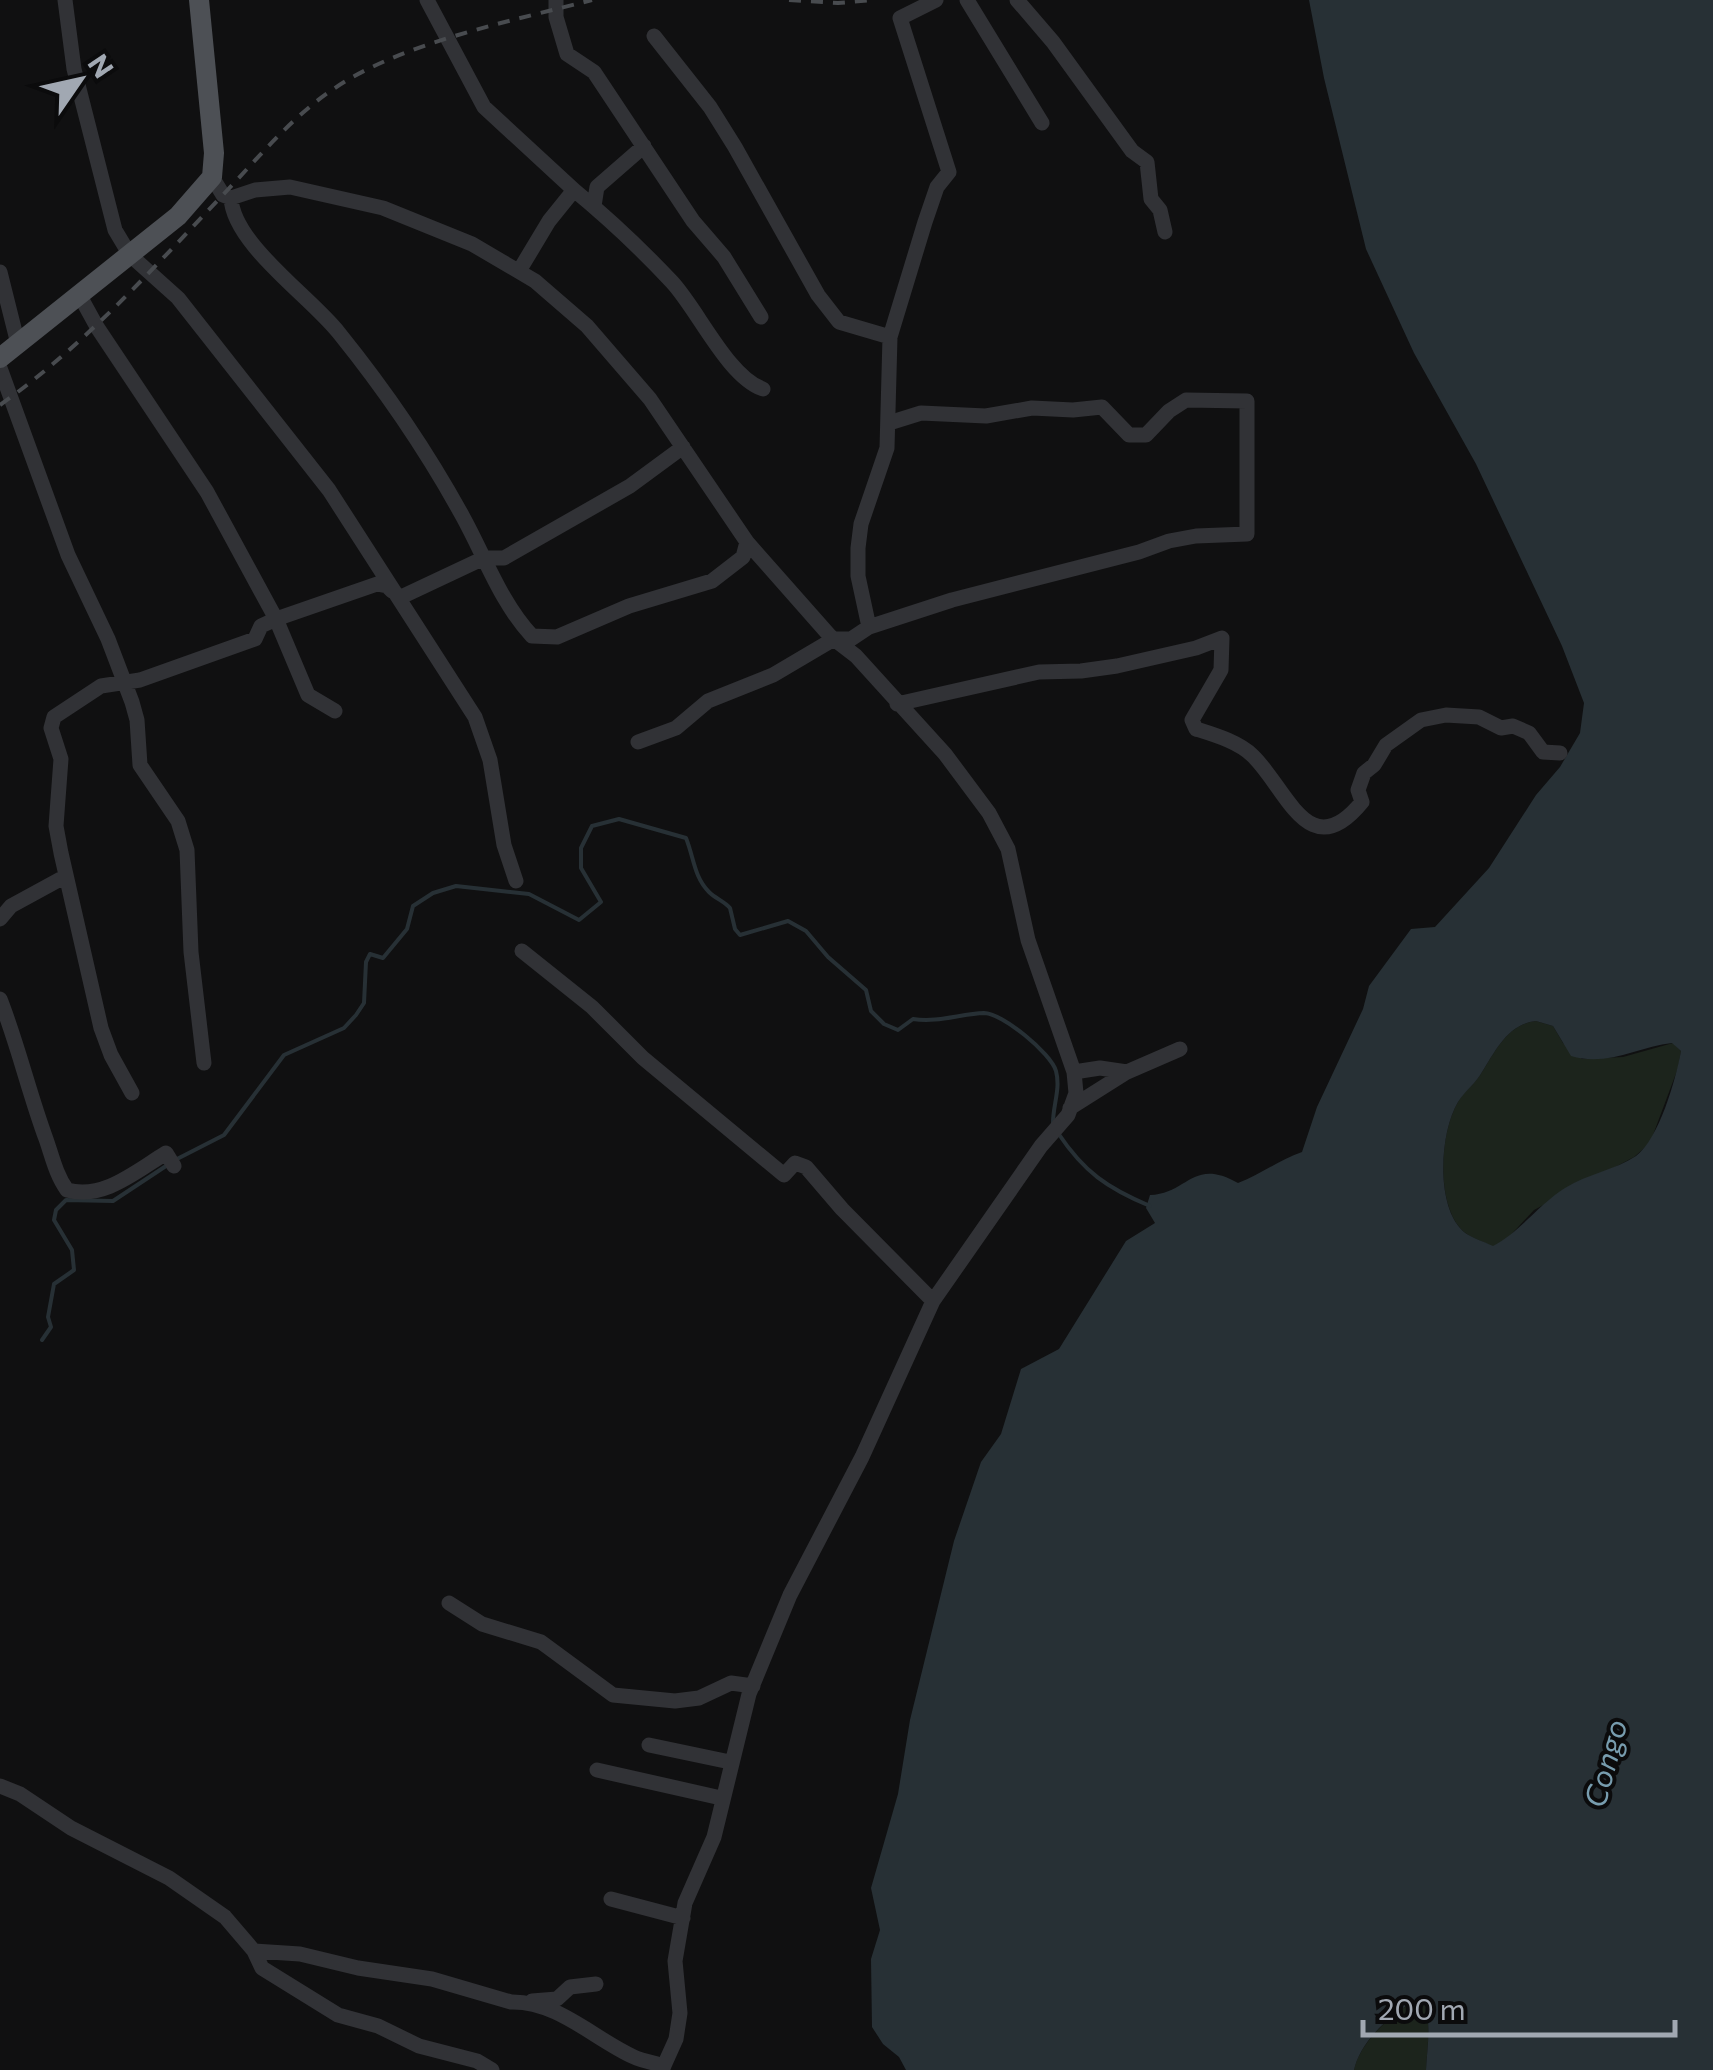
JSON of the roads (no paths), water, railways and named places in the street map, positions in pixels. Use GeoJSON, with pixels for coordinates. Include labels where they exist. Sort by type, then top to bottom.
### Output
{"type":"FeatureCollection","features":[{"type":"Feature","properties":{"kind":"main road"},"geometry":{"type":"LineString","coordinates":[[0,358],[178,216],[212,177],[214,153],[199,0]]}},
{"type":"Feature","properties":{"kind":"street"},"geometry":{"type":"LineString","coordinates":[[65,0],[74,69],[115,230],[130,255],[178,298],[329,490],[475,717],[490,760],[504,845],[516,882]]}},
{"type":"Feature","properties":{"kind":"street"},"geometry":{"type":"LineString","coordinates":[[427,0],[484,107],[674,284],[752,385],[763,389]]}},
{"type":"Feature","properties":{"kind":"street"},"geometry":{"type":"LineString","coordinates":[[556,0],[556,17],[567,54],[594,72],[693,222],[724,257],[761,317]]}},
{"type":"Feature","properties":{"kind":"street"},"geometry":{"type":"LineString","coordinates":[[869,627],[858,576],[858,548],[861,524],[886,448],[890,423],[890,338],[925,222],[938,187],[949,172],[900,18],[936,0]]}},
{"type":"Feature","properties":{"kind":"street"},"geometry":{"type":"LineString","coordinates":[[967,0],[1042,124]]}},
{"type":"Feature","properties":{"kind":"street"},"geometry":{"type":"LineString","coordinates":[[1017,0],[1053,42],[1132,152],[1147,162],[1152,198],[1160,210],[1164,232]]}},
{"type":"Feature","properties":{"kind":"street"},"geometry":{"type":"LineString","coordinates":[[654,36],[710,107],[818,295],[839,322],[881,332],[890,338]]}},
{"type":"Feature","properties":{"kind":"street"},"geometry":{"type":"LineString","coordinates":[[594,206],[597,186],[644,146]]}},
{"type":"Feature","properties":{"kind":"street"},"geometry":{"type":"LineString","coordinates":[[212,177],[223,195],[231,198],[255,190],[290,188],[384,208],[472,244],[519,271],[587,326],[650,400],[747,542],[946,754],[1000,832],[1016,873],[1028,940],[1074,1072],[1076,1093],[1070,1108],[933,1301],[862,1456],[790,1595],[752,1686],[714,1837],[691,1887],[682,1918],[675,1962],[680,2013],[676,2039],[664,2068],[635,2057],[580,2024],[523,2002]]}},
{"type":"Feature","properties":{"kind":"street"},"geometry":{"type":"LineString","coordinates":[[519,271],[537,239],[574,190]]}},
{"type":"Feature","properties":{"kind":"street"},"geometry":{"type":"LineString","coordinates":[[231,198],[232,210],[248,238],[334,326],[409,429],[511,608],[532,636],[557,638],[629,606],[712,581],[743,557],[747,542]]}},
{"type":"Feature","properties":{"kind":"street"},"geometry":{"type":"LineString","coordinates":[[0,272],[18,344]]}},
{"type":"Feature","properties":{"kind":"street"},"geometry":{"type":"LineString","coordinates":[[80,296],[97,328],[126,365],[207,492],[276,619],[308,695],[335,711]]}},
{"type":"Feature","properties":{"kind":"street"},"geometry":{"type":"LineString","coordinates":[[0,368],[68,556],[108,638],[124,682],[137,720],[140,765],[178,821],[186,850],[191,952],[204,1063]]}},
{"type":"Feature","properties":{"kind":"street"},"geometry":{"type":"LineString","coordinates":[[638,742],[676,728],[708,700],[773,675],[834,639],[851,638],[869,627],[952,600],[1169,541],[1247,534],[1247,401],[1186,400],[1168,411],[1146,436],[1129,435],[1118,428],[1102,407],[1032,408],[986,416],[918,413],[890,423]]}},
{"type":"Feature","properties":{"kind":"street"},"geometry":{"type":"LineString","coordinates":[[399,598],[484,558],[504,558],[630,486],[682,447]]}},
{"type":"Feature","properties":{"kind":"street"},"geometry":{"type":"LineString","coordinates":[[132,1094],[110,1055],[101,1028],[66,876],[56,826],[61,759],[52,722],[60,712],[101,686],[160,674],[255,639],[261,626],[276,619],[377,584],[387,586],[399,598]]}},
{"type":"Feature","properties":{"kind":"street"},"geometry":{"type":"LineString","coordinates":[[897,704],[1038,672],[1117,666],[1222,638],[1222,670],[1192,720],[1196,728],[1252,754],[1304,823],[1319,828],[1353,814],[1362,802],[1358,790],[1364,773],[1374,766],[1386,745],[1421,720],[1446,715],[1479,717],[1501,728],[1513,726],[1529,733],[1543,752],[1560,753]]}},
{"type":"Feature","properties":{"kind":"street"},"geometry":{"type":"LineString","coordinates":[[0,918],[11,906],[66,876]]}},
{"type":"Feature","properties":{"kind":"street"},"geometry":{"type":"LineString","coordinates":[[522,950],[592,1007],[643,1058],[784,1175],[794,1163],[806,1167],[842,1210],[933,1301]]}},
{"type":"Feature","properties":{"kind":"street"},"geometry":{"type":"LineString","coordinates":[[0,998],[43,1132],[67,1190],[86,1195],[170,1160]]}},
{"type":"Feature","properties":{"kind":"street"},"geometry":{"type":"LineString","coordinates":[[1070,1108],[1127,1072],[1180,1048]]}},
{"type":"Feature","properties":{"kind":"street"},"geometry":{"type":"LineString","coordinates":[[1074,1072],[1100,1068],[1127,1072]]}},
{"type":"Feature","properties":{"kind":"street"},"geometry":{"type":"LineString","coordinates":[[449,1603],[482,1624],[541,1642],[613,1695],[676,1701],[699,1698],[731,1683],[752,1686]]}},
{"type":"Feature","properties":{"kind":"street"},"geometry":{"type":"LineString","coordinates":[[648,1745],[730,1762]]}},
{"type":"Feature","properties":{"kind":"street"},"geometry":{"type":"LineString","coordinates":[[598,1770],[721,1798]]}},
{"type":"Feature","properties":{"kind":"street"},"geometry":{"type":"LineString","coordinates":[[0,1786],[20,1794],[70,1828],[169,1878],[225,1916],[254,1951],[262,1968],[338,2015],[378,2026],[419,2046],[477,2061],[492,2070]]}},
{"type":"Feature","properties":{"kind":"street"},"geometry":{"type":"LineString","coordinates":[[610,1899],[682,1918]]}},
{"type":"Feature","properties":{"kind":"street"},"geometry":{"type":"LineString","coordinates":[[254,1951],[300,1954],[432,1979],[511,2002],[547,2001],[570,1987],[596,1984]]}},
{"type":"Feature","properties":{"kind":"water","name":"Congo"},"geometry":{"type":"Polygon","coordinates":[[[1309,0],[1713,0],[1713,2070],[1426,2070],[1428,2023],[1421,1998],[1380,2028],[1363,2048],[1354,2070],[906,2070],[872,2027],[871,1959],[880,1930],[871,1888],[898,1794],[910,1720],[954,1541],[981,1462],[1001,1434],[1021,1369],[1059,1349],[1126,1241],[1155,1223],[1146,1208],[1150,1195],[1200,1175],[1223,1176],[1238,1183],[1302,1152],[1317,1107],[1363,1009],[1369,986],[1411,929],[1435,927],[1489,868],[1580,733],[1584,703],[1562,646],[1476,464],[1414,353],[1366,249],[1309,0]],[[1536,1021],[1510,1033],[1458,1102],[1447,1131],[1444,1184],[1452,1216],[1467,1234],[1493,1246],[1565,1188],[1636,1156],[1659,1123],[1675,1077],[1681,1051],[1672,1043],[1610,1058],[1584,1059],[1571,1056],[1553,1026],[1536,1021]]]}},
{"type":"Feature","properties":{"kind":"waterway"},"geometry":{"type":"LineString","coordinates":[[177,1159],[224,1135],[284,1055],[344,1028],[364,1003],[370,954],[383,958],[407,929],[413,906],[433,893],[456,886],[529,894],[579,920],[601,902],[581,868],[581,848],[592,826],[619,819],[686,838],[700,880],[730,908],[740,935],[788,921],[806,931],[828,957],[866,990],[871,1011],[884,1024],[898,1030],[913,1019],[984,1013],[1013,1027],[1045,1054],[1056,1071],[1053,1126]]}},
{"type":"Feature","properties":{"kind":"waterway"},"geometry":{"type":"LineString","coordinates":[[1058,1133],[1098,1177],[1150,1206]]}},
{"type":"Feature","properties":{"kind":"waterway"},"geometry":{"type":"LineString","coordinates":[[42,1340],[51,1327],[48,1317],[54,1284],[74,1270],[72,1250],[54,1220],[56,1210],[66,1200],[113,1201],[169,1164]]}},
{"type":"Feature","properties":{"kind":"railway"},"geometry":{"type":"LineString","coordinates":[[0,405],[87,334],[286,128],[332,90],[423,46],[592,0]]}},
{"type":"Feature","properties":{"kind":"railway"},"geometry":{"type":"LineString","coordinates":[[789,0],[874,0]]}}]}
